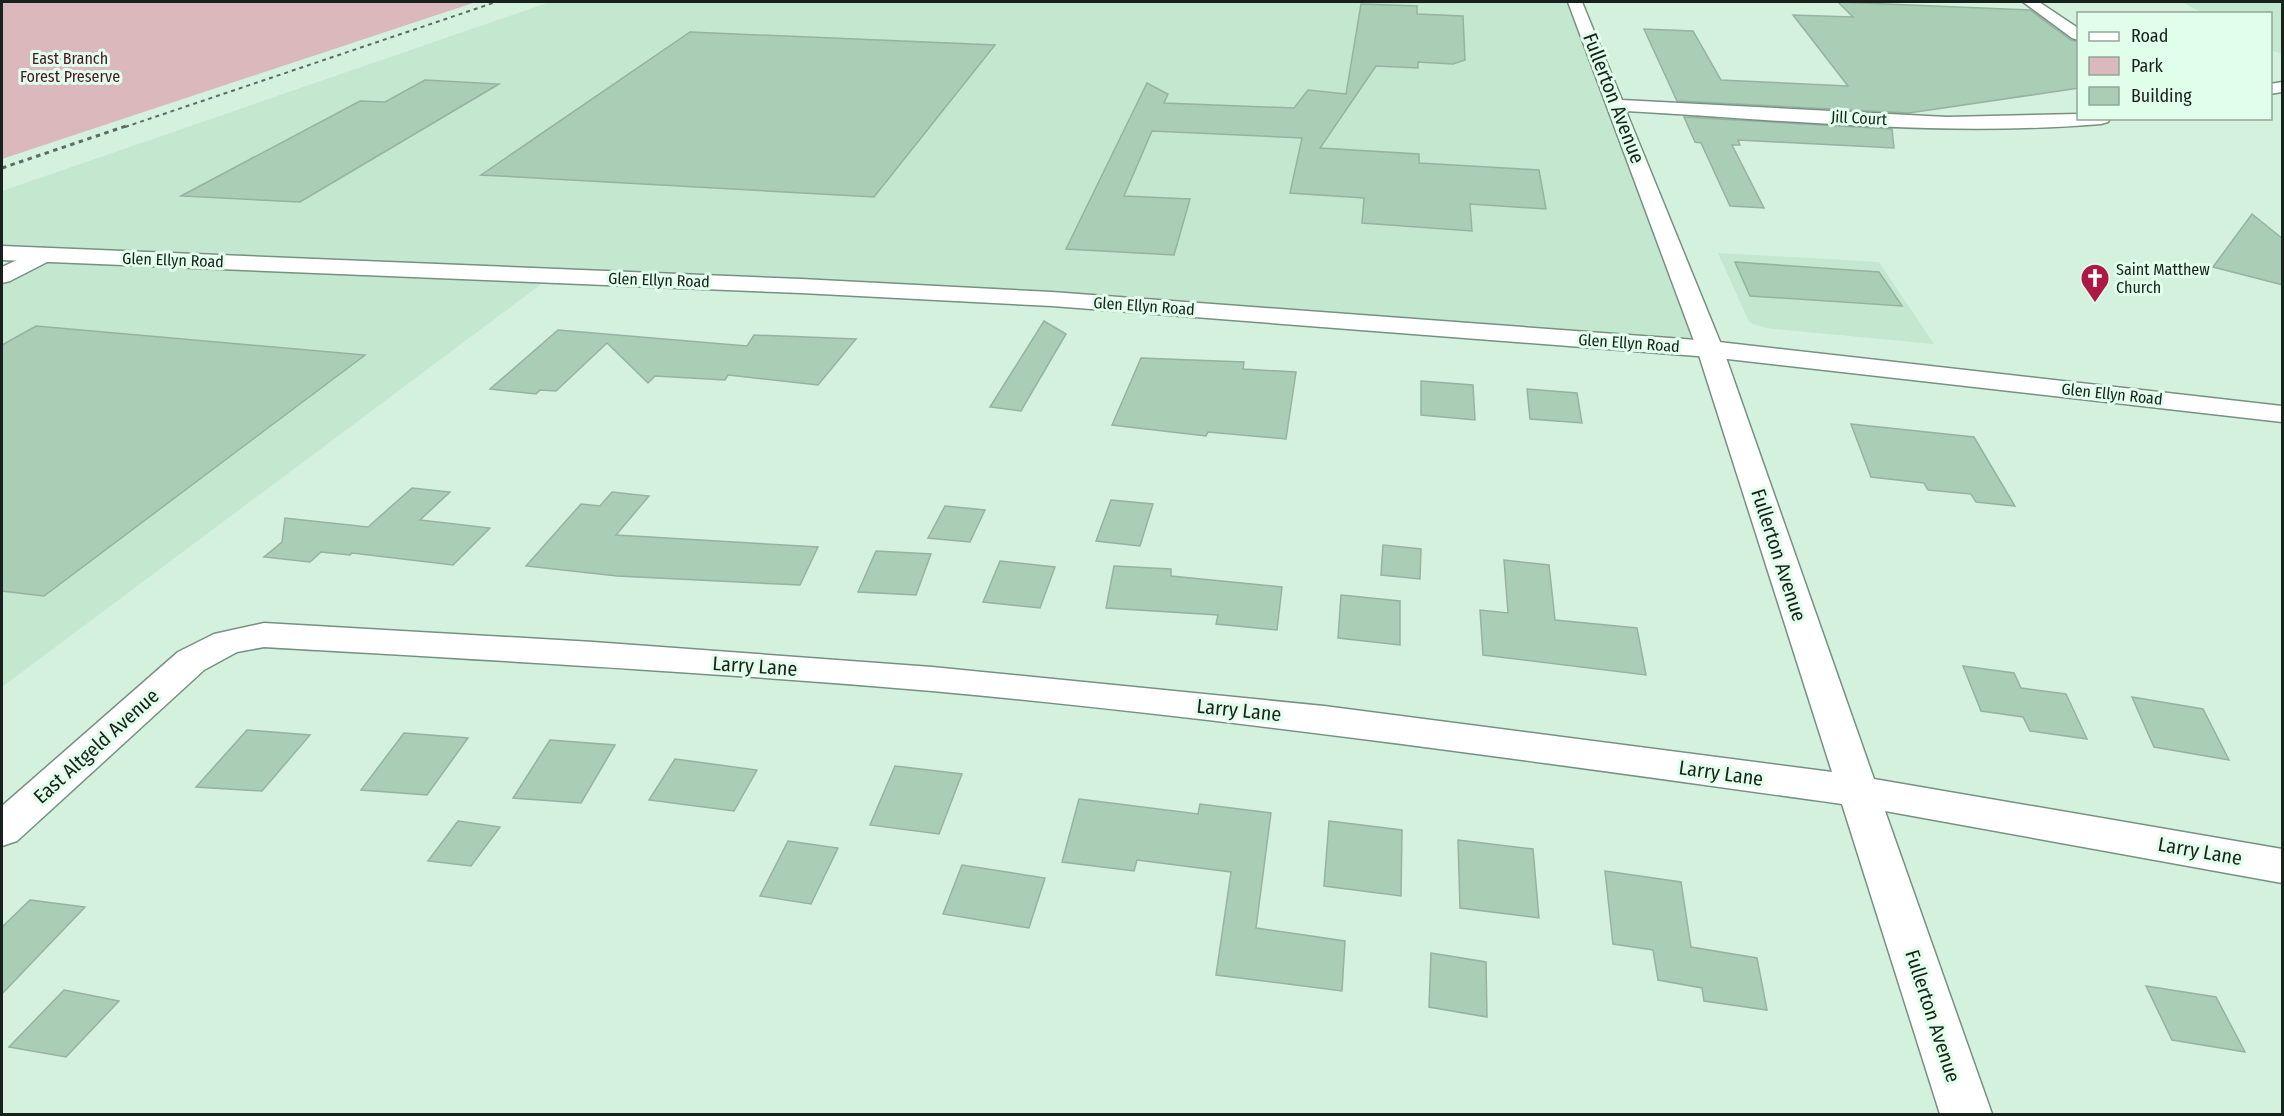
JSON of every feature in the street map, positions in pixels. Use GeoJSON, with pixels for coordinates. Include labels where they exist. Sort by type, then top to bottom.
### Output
{"type":"FeatureCollection","features":[{"type":"Feature","properties":{"kind":"street","name":"Fullerton Avenue"},"geometry":{"type":"LineString","coordinates":[[1575,2],[1710,349],[1966,1114]]}},
{"type":"Feature","properties":{"kind":"street"},"geometry":{"type":"LineString","coordinates":[[2030,2],[2077,34]]}},
{"type":"Feature","properties":{"kind":"street","name":"Jill Court"},"geometry":{"type":"LineString","coordinates":[[1617,105],[1947,123],[2008,124],[2077,120]]}},
{"type":"Feature","properties":{"kind":"street","name":"Glen Ellyn Road"},"geometry":{"type":"LineString","coordinates":[[2,253],[801,286],[1052,299],[1710,349],[2283,414]]}},
{"type":"Feature","properties":{"kind":"street"},"geometry":{"type":"LineString","coordinates":[[2,276],[43,255]]}},
{"type":"Feature","properties":{"kind":"street","name":"Larry Lane"},"geometry":{"type":"LineString","coordinates":[[191,661],[227,642],[264,635],[593,654],[932,679],[1324,719],[1858,791],[2283,866]]}},
{"type":"Feature","properties":{"kind":"street","name":"East Altgeld Avenue"},"geometry":{"type":"LineString","coordinates":[[2,830],[191,661]]}},
{"type":"Feature","properties":{"kind":"shaded area"},"geometry":{"type":"Polygon","coordinates":[[[550,2],[1569,2],[1693,341],[349,261],[2,246],[2,191],[550,2]]]}},
{"type":"Feature","properties":{"kind":"shaded area"},"geometry":{"type":"Polygon","coordinates":[[[2182,2],[2282,2],[2282,54],[2272,50],[2272,12],[2201,12],[2182,2]]]}},
{"type":"Feature","properties":{"kind":"shaded area"},"geometry":{"type":"Polygon","coordinates":[[[1718,253],[1879,262],[1934,344],[1765,328],[1749,322],[1718,253]]]}},
{"type":"Feature","properties":{"kind":"shaded area"},"geometry":{"type":"Polygon","coordinates":[[[40,260],[548,279],[2,687],[2,283],[40,260]]]}},
{"type":"Feature","properties":{"kind":"green space","name":"East Branch Forest Preserve"},"geometry":{"type":"Polygon","coordinates":[[[2,2],[476,2],[2,159],[2,2]]]}},
{"type":"Feature","properties":{"kind":"building"},"geometry":{"type":"Polygon","coordinates":[[[1838,2],[2030,10],[2071,40],[2077,42],[2077,88],[1909,113],[1677,101],[1644,29],[1693,31],[1721,80],[1848,86],[1793,15],[1853,17],[1838,2]]]}},
{"type":"Feature","properties":{"kind":"building"},"geometry":{"type":"Polygon","coordinates":[[[1361,4],[1417,6],[1417,14],[1463,16],[1465,60],[1453,64],[1418,62],[1418,68],[1376,66],[1320,148],[1419,154],[1419,163],[1539,170],[1546,209],[1470,204],[1472,231],[1362,223],[1364,198],[1290,193],[1302,138],[1152,131],[1124,196],[1190,199],[1174,255],[1066,249],[1147,83],[1168,94],[1164,103],[1294,108],[1308,90],[1346,94],[1361,4]]]}},
{"type":"Feature","properties":{"kind":"building"},"geometry":{"type":"Polygon","coordinates":[[[690,32],[995,45],[874,197],[481,175],[690,32]]]}},
{"type":"Feature","properties":{"kind":"building"},"geometry":{"type":"Polygon","coordinates":[[[425,80],[499,84],[300,202],[181,196],[360,101],[385,102],[425,80]]]}},
{"type":"Feature","properties":{"kind":"building"},"geometry":{"type":"Polygon","coordinates":[[[1684,117],[1892,129],[1894,148],[1738,140],[1740,145],[1732,145],[1764,208],[1730,206],[1701,143],[1695,142],[1684,117]]]}},
{"type":"Feature","properties":{"kind":"building"},"geometry":{"type":"Polygon","coordinates":[[[2252,214],[2283,239],[2283,285],[2213,267],[2252,214]]]}},
{"type":"Feature","properties":{"kind":"building"},"geometry":{"type":"Polygon","coordinates":[[[1735,262],[1879,272],[1902,306],[1750,296],[1735,262]]]}},
{"type":"Feature","properties":{"kind":"building"},"geometry":{"type":"Polygon","coordinates":[[[1044,321],[1066,334],[1021,411],[990,407],[1044,321]]]}},
{"type":"Feature","properties":{"kind":"building"},"geometry":{"type":"Polygon","coordinates":[[[36,326],[365,355],[44,596],[2,591],[2,345],[36,326]]]}},
{"type":"Feature","properties":{"kind":"building"},"geometry":{"type":"Polygon","coordinates":[[[558,330],[747,346],[754,335],[856,339],[818,385],[728,375],[725,380],[655,376],[648,383],[607,343],[556,391],[540,390],[536,394],[490,389],[558,330]]]}},
{"type":"Feature","properties":{"kind":"building"},"geometry":{"type":"Polygon","coordinates":[[[1141,358],[1244,362],[1243,369],[1296,372],[1286,439],[1208,432],[1206,436],[1112,425],[1141,358]]]}},
{"type":"Feature","properties":{"kind":"building"},"geometry":{"type":"Polygon","coordinates":[[[1421,381],[1473,385],[1475,420],[1421,415],[1421,381]]]}},
{"type":"Feature","properties":{"kind":"building"},"geometry":{"type":"Polygon","coordinates":[[[1527,389],[1577,393],[1582,423],[1530,419],[1527,389]]]}},
{"type":"Feature","properties":{"kind":"building"},"geometry":{"type":"Polygon","coordinates":[[[1851,424],[1974,437],[2015,506],[1976,502],[1971,494],[1928,490],[1924,483],[1871,477],[1851,424]]]}},
{"type":"Feature","properties":{"kind":"building"},"geometry":{"type":"Polygon","coordinates":[[[412,488],[450,492],[420,520],[490,528],[453,565],[352,553],[350,555],[321,552],[310,562],[264,557],[282,542],[285,518],[368,527],[412,488]]]}},
{"type":"Feature","properties":{"kind":"building"},"geometry":{"type":"Polygon","coordinates":[[[612,492],[649,496],[616,535],[818,547],[800,585],[617,576],[526,566],[581,504],[600,506],[612,492]]]}},
{"type":"Feature","properties":{"kind":"building"},"geometry":{"type":"Polygon","coordinates":[[[1111,500],[1153,504],[1140,546],[1096,541],[1111,500]]]}},
{"type":"Feature","properties":{"kind":"building"},"geometry":{"type":"Polygon","coordinates":[[[945,506],[985,510],[970,542],[928,538],[945,506]]]}},
{"type":"Feature","properties":{"kind":"building"},"geometry":{"type":"Polygon","coordinates":[[[1383,545],[1421,549],[1420,579],[1381,575],[1383,545]]]}},
{"type":"Feature","properties":{"kind":"building"},"geometry":{"type":"Polygon","coordinates":[[[876,551],[931,554],[916,595],[858,592],[876,551]]]}},
{"type":"Feature","properties":{"kind":"building"},"geometry":{"type":"Polygon","coordinates":[[[1504,560],[1549,565],[1555,620],[1637,628],[1646,675],[1483,655],[1480,610],[1508,613],[1504,560]]]}},
{"type":"Feature","properties":{"kind":"building"},"geometry":{"type":"Polygon","coordinates":[[[1000,561],[1055,567],[1040,608],[983,602],[1000,561]]]}},
{"type":"Feature","properties":{"kind":"building"},"geometry":{"type":"Polygon","coordinates":[[[1114,566],[1171,569],[1171,576],[1282,587],[1277,630],[1216,624],[1218,615],[1106,608],[1114,566]]]}},
{"type":"Feature","properties":{"kind":"building"},"geometry":{"type":"Polygon","coordinates":[[[1341,595],[1400,601],[1400,645],[1338,638],[1341,595]]]}},
{"type":"Feature","properties":{"kind":"building"},"geometry":{"type":"Polygon","coordinates":[[[1963,666],[2014,673],[2021,688],[2066,694],[2087,739],[2030,731],[2023,717],[1981,711],[1963,666]]]}},
{"type":"Feature","properties":{"kind":"building"},"geometry":{"type":"Polygon","coordinates":[[[2132,697],[2203,709],[2229,760],[2154,747],[2132,697]]]}},
{"type":"Feature","properties":{"kind":"building"},"geometry":{"type":"Polygon","coordinates":[[[247,730],[310,735],[262,791],[196,787],[247,730]]]}},
{"type":"Feature","properties":{"kind":"building"},"geometry":{"type":"Polygon","coordinates":[[[404,733],[468,738],[427,795],[361,790],[404,733]]]}},
{"type":"Feature","properties":{"kind":"building"},"geometry":{"type":"Polygon","coordinates":[[[550,740],[615,745],[581,803],[513,798],[550,740]]]}},
{"type":"Feature","properties":{"kind":"building"},"geometry":{"type":"Polygon","coordinates":[[[675,759],[757,770],[734,811],[649,800],[675,759]]]}},
{"type":"Feature","properties":{"kind":"building"},"geometry":{"type":"Polygon","coordinates":[[[895,766],[962,774],[939,834],[870,825],[895,766]]]}},
{"type":"Feature","properties":{"kind":"building"},"geometry":{"type":"Polygon","coordinates":[[[1079,799],[1198,814],[1200,804],[1271,813],[1256,928],[1345,941],[1342,991],[1216,975],[1231,872],[1137,860],[1134,871],[1062,862],[1079,799]]]}},
{"type":"Feature","properties":{"kind":"building"},"geometry":{"type":"Polygon","coordinates":[[[458,821],[500,827],[471,866],[428,861],[458,821]]]}},
{"type":"Feature","properties":{"kind":"building"},"geometry":{"type":"Polygon","coordinates":[[[1329,821],[1402,830],[1401,896],[1324,886],[1329,821]]]}},
{"type":"Feature","properties":{"kind":"building"},"geometry":{"type":"Polygon","coordinates":[[[1458,840],[1533,849],[1539,918],[1460,908],[1458,840]]]}},
{"type":"Feature","properties":{"kind":"building"},"geometry":{"type":"Polygon","coordinates":[[[788,841],[838,848],[811,904],[760,896],[788,841]]]}},
{"type":"Feature","properties":{"kind":"building"},"geometry":{"type":"Polygon","coordinates":[[[962,865],[1045,878],[1029,928],[943,914],[962,865]]]}},
{"type":"Feature","properties":{"kind":"building"},"geometry":{"type":"Polygon","coordinates":[[[1605,871],[1681,882],[1691,947],[1757,958],[1767,1010],[1704,1001],[1702,988],[1658,980],[1653,950],[1613,944],[1605,871]]]}},
{"type":"Feature","properties":{"kind":"building"},"geometry":{"type":"Polygon","coordinates":[[[30,900],[85,907],[2,994],[2,927],[30,900]]]}},
{"type":"Feature","properties":{"kind":"building"},"geometry":{"type":"Polygon","coordinates":[[[1431,953],[1486,962],[1487,1017],[1429,1007],[1431,953]]]}},
{"type":"Feature","properties":{"kind":"building"},"geometry":{"type":"Polygon","coordinates":[[[2146,986],[2216,997],[2245,1052],[2172,1040],[2146,986]]]}},
{"type":"Feature","properties":{"kind":"building"},"geometry":{"type":"Polygon","coordinates":[[[64,990],[119,1001],[66,1057],[9,1047],[64,990]]]}},
{"type":"Feature","properties":{"kind":"railway"},"geometry":{"type":"LineString","coordinates":[[125,127],[496,2]]}},
{"type":"Feature","properties":{"kind":"railway"},"geometry":{"type":"LineString","coordinates":[[2,168],[129,125]]}},
{"type":"Feature","properties":{"kind":"place","name":"Saint Matthew Church"},"geometry":{"type":"Point","coordinates":[2095,304]}}]}
